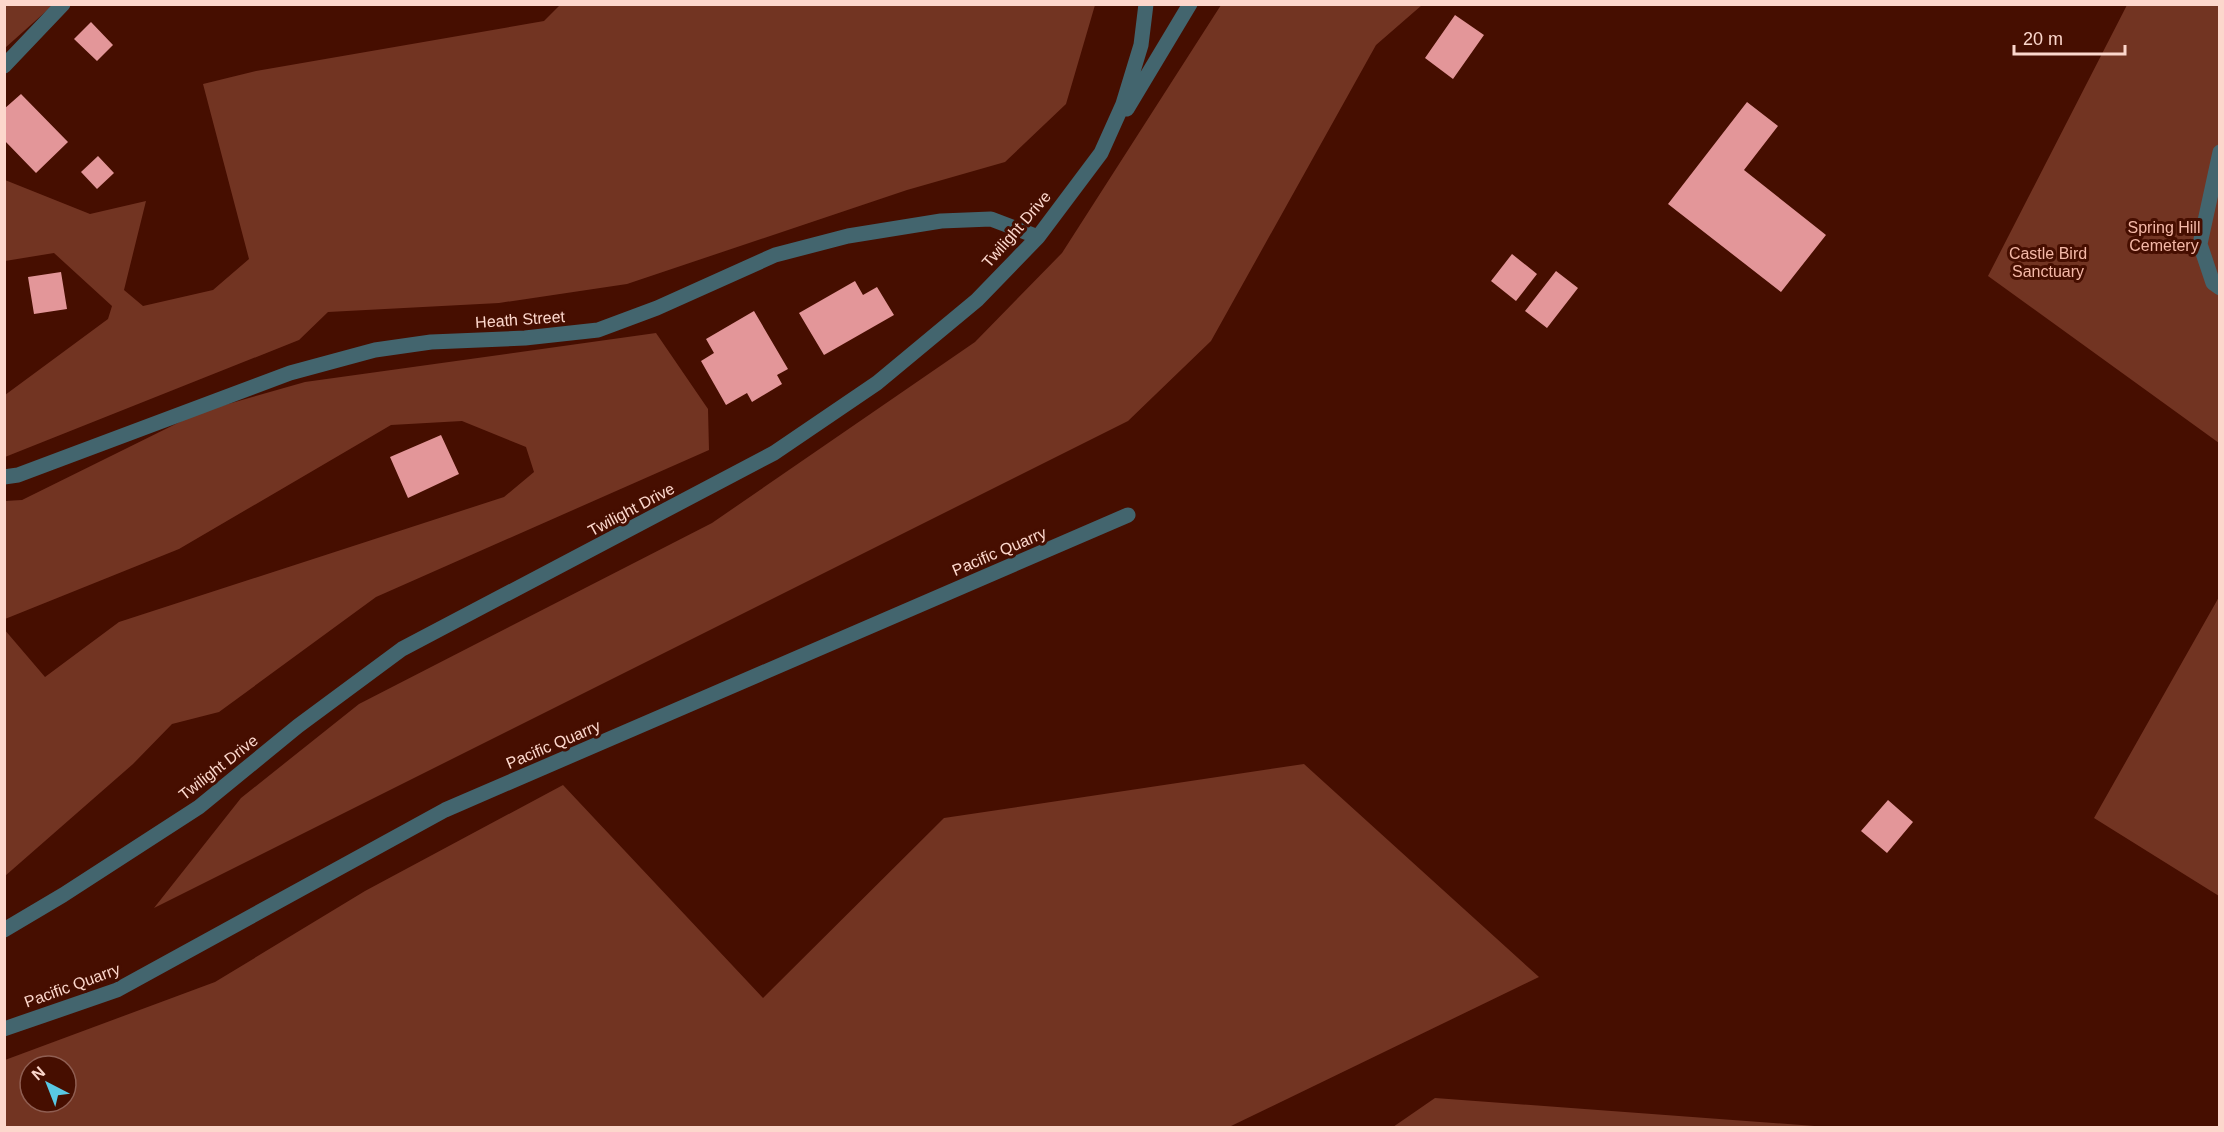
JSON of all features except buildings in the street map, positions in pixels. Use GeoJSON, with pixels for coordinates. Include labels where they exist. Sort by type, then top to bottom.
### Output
{"type":"FeatureCollection","features":[{"type":"Feature","properties":{"kind":"street"},"geometry":{"type":"LineString","coordinates":[[4,66],[63,4]]}},
{"type":"Feature","properties":{"kind":"street","name":"Twilight Drive"},"geometry":{"type":"LineString","coordinates":[[4,930],[63,896],[199,807],[298,726],[402,649],[774,453],[877,384],[968,307],[1038,237],[1101,153],[1126,94],[1141,45],[1146,4]]}},
{"type":"Feature","properties":{"kind":"street"},"geometry":{"type":"LineString","coordinates":[[1101,153],[1190,4]]}},
{"type":"Feature","properties":{"kind":"street"},"geometry":{"type":"LineString","coordinates":[[2220,152],[2200,244],[2213,283],[2220,288]]}},
{"type":"Feature","properties":{"kind":"street","name":"Heath Street"},"geometry":{"type":"LineString","coordinates":[[4,477],[18,475],[290,373],[375,350],[431,342],[525,338],[598,330],[657,308],[775,255],[848,236],[941,221],[991,219],[1038,237]]}},
{"type":"Feature","properties":{"kind":"street","name":"Pacific Quarry"},"geometry":{"type":"LineString","coordinates":[[4,1029],[117,990],[444,810],[1128,515]]}},
{"type":"Feature","properties":{"kind":"green space"},"geometry":{"type":"Polygon","coordinates":[[[5,5],[53,5],[5,48],[5,5]]]}},
{"type":"Feature","properties":{"kind":"green space"},"geometry":{"type":"Polygon","coordinates":[[[560,5],[1095,5],[1066,104],[1005,162],[907,190],[627,284],[499,303],[328,312],[299,340],[5,457],[5,395],[108,319],[112,306],[54,253],[5,261],[5,180],[90,214],[146,201],[124,290],[143,306],[213,290],[249,259],[203,84],[256,71],[544,21],[560,5]]]}},
{"type":"Feature","properties":{"kind":"green space"},"geometry":{"type":"Polygon","coordinates":[[[1221,5],[1422,5],[1376,45],[1211,341],[1128,421],[154,908],[241,798],[359,704],[712,523],[975,342],[1062,253],[1221,5]]]}},
{"type":"Feature","properties":{"kind":"green space","name":"Castle Bird Sanctuary"},"geometry":{"type":"Polygon","coordinates":[[[2127,5],[2219,5],[2219,443],[1988,276],[2127,5]]]}},
{"type":"Feature","properties":{"kind":"green space"},"geometry":{"type":"Polygon","coordinates":[[[656,333],[708,409],[709,450],[376,597],[219,712],[172,724],[133,764],[5,876],[4,629],[45,677],[119,622],[504,497],[534,472],[526,447],[462,421],[391,425],[179,549],[5,619],[5,501],[22,500],[200,412],[305,382],[656,333]]]}},
{"type":"Feature","properties":{"kind":"green space"},"geometry":{"type":"Polygon","coordinates":[[[2219,597],[2219,896],[2094,818],[2219,597]]]}},
{"type":"Feature","properties":{"kind":"green space"},"geometry":{"type":"Polygon","coordinates":[[[1304,764],[1539,977],[1229,1127],[5,1127],[5,1060],[18,1055],[18,1114],[78,1114],[78,1054],[21,1054],[215,982],[365,891],[563,785],[763,998],[944,818],[1304,764]]]}},
{"type":"Feature","properties":{"kind":"green space"},"geometry":{"type":"Polygon","coordinates":[[[1435,1098],[1828,1127],[1393,1127],[1435,1098]]]}},
{"type":"Feature","properties":{"kind":"park label","name":"Spring Hill Cemetery"},"geometry":{"type":"Point","coordinates":[2164,236]}}]}
